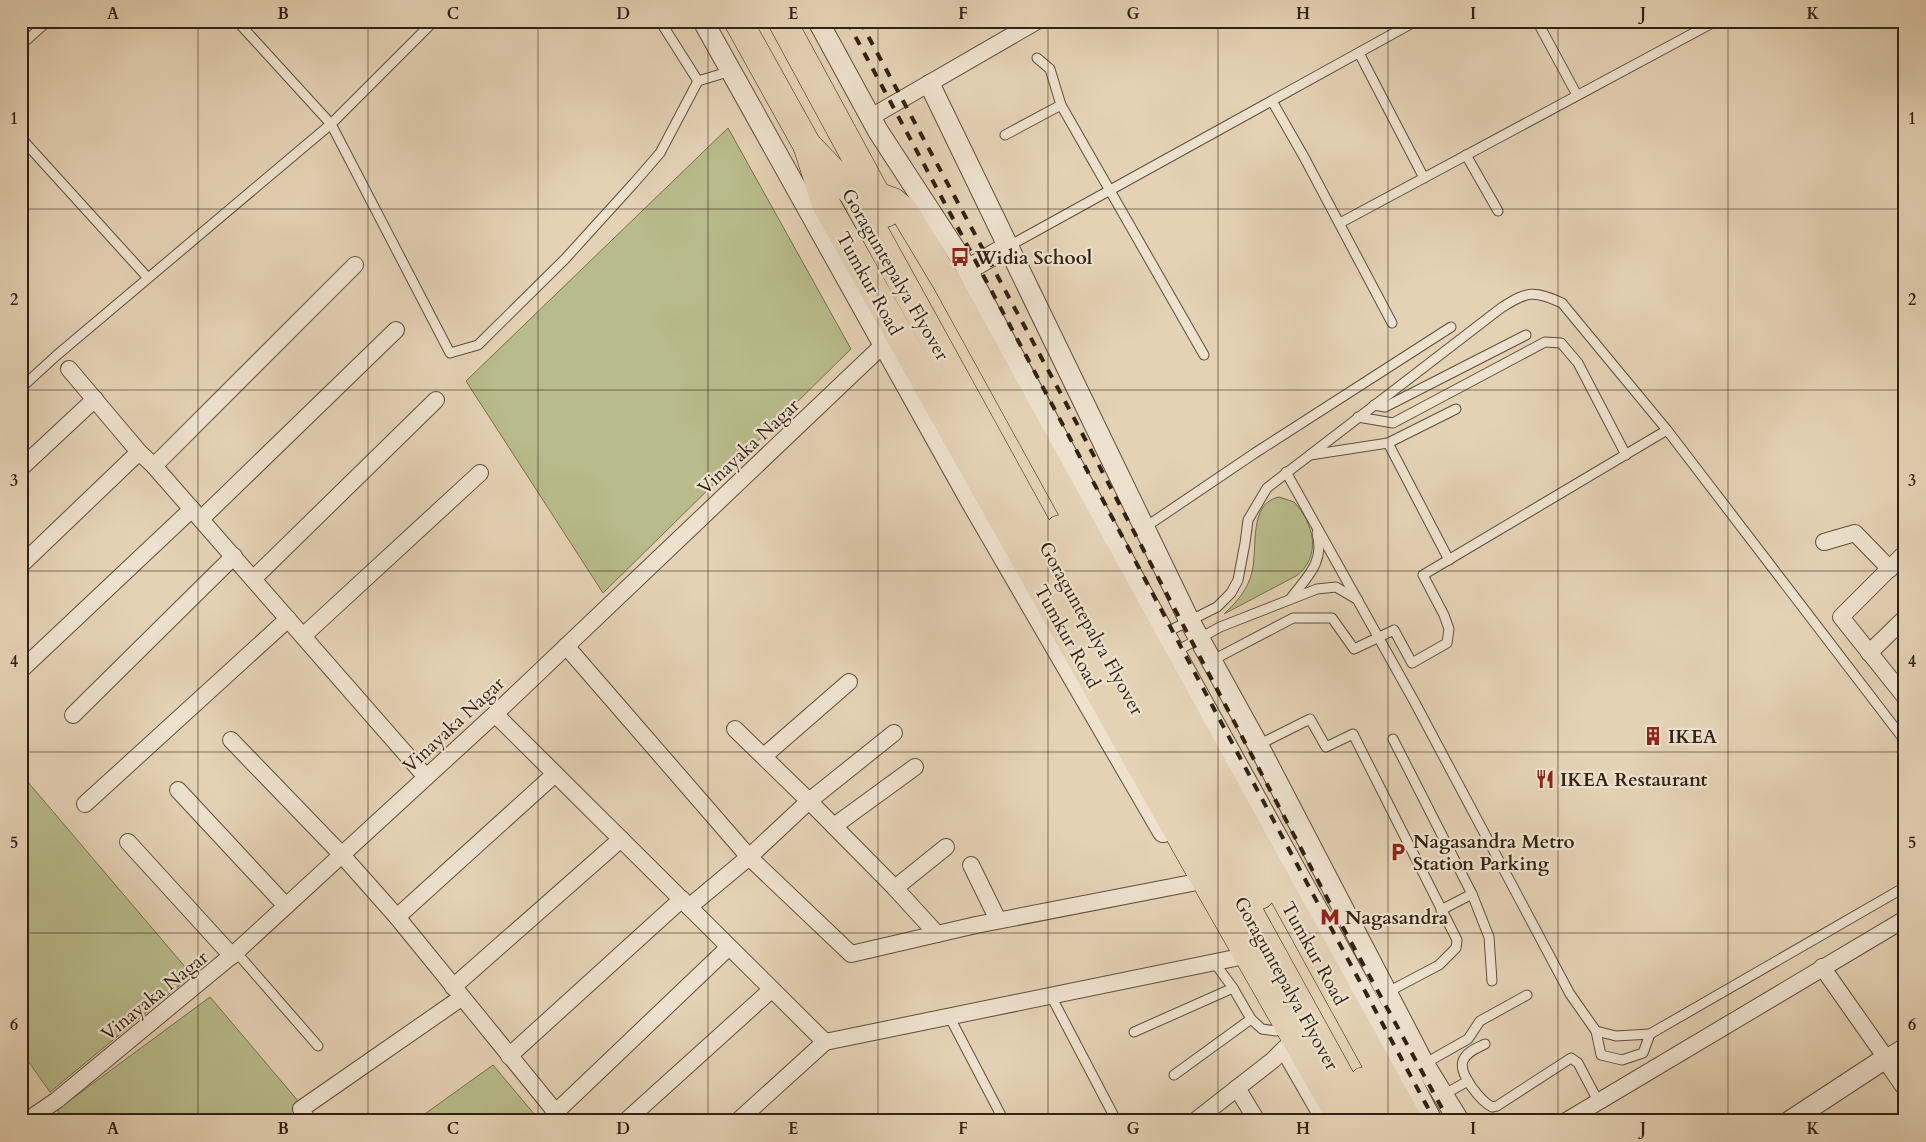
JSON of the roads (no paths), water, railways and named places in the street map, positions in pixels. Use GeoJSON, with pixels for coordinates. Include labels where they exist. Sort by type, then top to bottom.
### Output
{"type":"FeatureCollection","features":[{"type":"Feature","properties":{"kind":"highway"},"geometry":{"type":"LineString","coordinates":[[738,21],[808,145]]}},
{"type":"Feature","properties":{"kind":"highway"},"geometry":{"type":"LineString","coordinates":[[782,21],[865,194]]}},
{"type":"Feature","properties":{"kind":"highway","name":"Goraguntepalya Flyover"},"geometry":{"type":"LineString","coordinates":[[808,145],[865,194],[893,225],[1386,1121]]}},
{"type":"Feature","properties":{"kind":"highway","name":"Tumkur Road"},"geometry":{"type":"LineString","coordinates":[[808,145],[826,204],[1198,867],[1343,1121]]}},
{"type":"Feature","properties":{"kind":"highway","name":"Goraguntepalya Flyover"},"geometry":{"type":"LineString","coordinates":[[865,194],[1364,1121]]}},
{"type":"Feature","properties":{"kind":"highway","name":"Tumkur Road"},"geometry":{"type":"LineString","coordinates":[[865,194],[893,202],[904,212],[946,281],[1408,1121]]}},
{"type":"Feature","properties":{"kind":"street"},"geometry":{"type":"LineString","coordinates":[[703,21],[973,505],[1192,883],[1327,1121]]}},
{"type":"Feature","properties":{"kind":"street"},"geometry":{"type":"LineString","coordinates":[[818,21],[871,117],[967,270],[1165,634],[1396,1051],[1432,1121]]}},
{"type":"Feature","properties":{"kind":"street"},"geometry":{"type":"LineString","coordinates":[[871,117],[930,85],[1037,21]]}},
{"type":"Feature","properties":{"kind":"street"},"geometry":{"type":"LineString","coordinates":[[930,85],[1189,620],[1258,744],[1424,1064],[1450,1091],[1459,1121]]}},
{"type":"Feature","properties":{"kind":"street"},"geometry":{"type":"LineString","coordinates":[[967,270],[1009,246]]}},
{"type":"Feature","properties":{"kind":"street"},"geometry":{"type":"LineString","coordinates":[[154,466],[355,265]]}},
{"type":"Feature","properties":{"kind":"street"},"geometry":{"type":"LineString","coordinates":[[21,670],[196,514],[396,330]]}},
{"type":"Feature","properties":{"kind":"street","name":"Vinayaka Nagar"},"geometry":{"type":"LineString","coordinates":[[37,1118],[234,954],[494,714],[883,345]]}},
{"type":"Feature","properties":{"kind":"street"},"geometry":{"type":"LineString","coordinates":[[69,369],[139,452],[154,466],[234,556],[426,777]]}},
{"type":"Feature","properties":{"kind":"street"},"geometry":{"type":"LineString","coordinates":[[21,468],[95,399]]}},
{"type":"Feature","properties":{"kind":"street"},"geometry":{"type":"LineString","coordinates":[[253,579],[436,400]]}},
{"type":"Feature","properties":{"kind":"street"},"geometry":{"type":"LineString","coordinates":[[21,565],[139,452]]}},
{"type":"Feature","properties":{"kind":"street"},"geometry":{"type":"LineString","coordinates":[[303,636],[480,474]]}},
{"type":"Feature","properties":{"kind":"street"},"geometry":{"type":"LineString","coordinates":[[1824,542],[1855,533],[1890,569]]}},
{"type":"Feature","properties":{"kind":"street"},"geometry":{"type":"LineString","coordinates":[[1905,554],[1841,617],[1905,697]]}},
{"type":"Feature","properties":{"kind":"street"},"geometry":{"type":"LineString","coordinates":[[73,716],[234,556]]}},
{"type":"Feature","properties":{"kind":"street"},"geometry":{"type":"LineString","coordinates":[[1869,653],[1905,618]]}},
{"type":"Feature","properties":{"kind":"street"},"geometry":{"type":"LineString","coordinates":[[85,804],[288,619]]}},
{"type":"Feature","properties":{"kind":"street"},"geometry":{"type":"LineString","coordinates":[[566,646],[749,857],[851,954],[998,920],[1192,883]]}},
{"type":"Feature","properties":{"kind":"street"},"geometry":{"type":"LineString","coordinates":[[764,756],[849,682]]}},
{"type":"Feature","properties":{"kind":"street"},"geometry":{"type":"LineString","coordinates":[[494,714],[825,1042]]}},
{"type":"Feature","properties":{"kind":"street"},"geometry":{"type":"LineString","coordinates":[[735,729],[834,826],[937,934]]}},
{"type":"Feature","properties":{"kind":"street"},"geometry":{"type":"LineString","coordinates":[[509,1056],[685,903],[749,857],[809,801],[894,733]]}},
{"type":"Feature","properties":{"kind":"street"},"geometry":{"type":"LineString","coordinates":[[232,740],[342,855],[396,917],[559,1116],[729,947]]}},
{"type":"Feature","properties":{"kind":"street"},"geometry":{"type":"LineString","coordinates":[[834,826],[915,767]]}},
{"type":"Feature","properties":{"kind":"street"},"geometry":{"type":"LineString","coordinates":[[396,917],[555,774]]}},
{"type":"Feature","properties":{"kind":"street"},"geometry":{"type":"LineString","coordinates":[[178,790],[286,906]]}},
{"type":"Feature","properties":{"kind":"street"},"geometry":{"type":"LineString","coordinates":[[308,1121],[302,1109],[457,992],[621,839]]}},
{"type":"Feature","properties":{"kind":"street"},"geometry":{"type":"LineString","coordinates":[[128,842],[234,954]]}},
{"type":"Feature","properties":{"kind":"street"},"geometry":{"type":"LineString","coordinates":[[895,888],[946,847]]}},
{"type":"Feature","properties":{"kind":"street"},"geometry":{"type":"LineString","coordinates":[[971,865],[998,920]]}},
{"type":"Feature","properties":{"kind":"street"},"geometry":{"type":"LineString","coordinates":[[1566,1121],[1905,919]]}},
{"type":"Feature","properties":{"kind":"street"},"geometry":{"type":"LineString","coordinates":[[738,1121],[825,1042],[1235,958]]}},
{"type":"Feature","properties":{"kind":"street"},"geometry":{"type":"LineString","coordinates":[[1822,967],[1905,1085]]}},
{"type":"Feature","properties":{"kind":"street"},"geometry":{"type":"LineString","coordinates":[[626,1121],[772,990]]}},
{"type":"Feature","properties":{"kind":"street"},"geometry":{"type":"LineString","coordinates":[[1195,1121],[1273,1060],[1281,1039]]}},
{"type":"Feature","properties":{"kind":"street"},"geometry":{"type":"LineString","coordinates":[[1790,1121],[1905,1046]]}},
{"type":"Feature","properties":{"kind":"street"},"geometry":{"type":"LineString","coordinates":[[1237,1088],[1257,1121]]}},
{"type":"Feature","properties":{"kind":"lane"},"geometry":{"type":"LineString","coordinates":[[21,45],[48,21]]}},
{"type":"Feature","properties":{"kind":"lane"},"geometry":{"type":"LineString","coordinates":[[21,388],[57,355],[331,124],[434,21]]}},
{"type":"Feature","properties":{"kind":"lane"},"geometry":{"type":"LineString","coordinates":[[660,21],[698,81]]}},
{"type":"Feature","properties":{"kind":"lane"},"geometry":{"type":"LineString","coordinates":[[1009,246],[1416,21]]}},
{"type":"Feature","properties":{"kind":"lane"},"geometry":{"type":"LineString","coordinates":[[1537,21],[1577,95]]}},
{"type":"Feature","properties":{"kind":"lane"},"geometry":{"type":"LineString","coordinates":[[1340,224],[1716,21]]}},
{"type":"Feature","properties":{"kind":"lane"},"geometry":{"type":"LineString","coordinates":[[241,23],[331,124],[450,354],[478,345],[564,259],[621,197],[660,153],[698,81],[731,71]]}},
{"type":"Feature","properties":{"kind":"lane"},"geometry":{"type":"LineString","coordinates":[[1359,53],[1424,178]]}},
{"type":"Feature","properties":{"kind":"lane"},"geometry":{"type":"LineString","coordinates":[[1037,58],[1050,69],[1061,105],[1109,192],[1204,355]]}},
{"type":"Feature","properties":{"kind":"lane"},"geometry":{"type":"LineString","coordinates":[[1272,101],[1392,323]]}},
{"type":"Feature","properties":{"kind":"lane"},"geometry":{"type":"LineString","coordinates":[[1005,135],[1061,105]]}},
{"type":"Feature","properties":{"kind":"lane"},"geometry":{"type":"LineString","coordinates":[[21,138],[148,278]]}},
{"type":"Feature","properties":{"kind":"lane"},"geometry":{"type":"LineString","coordinates":[[1466,155],[1498,211]]}},
{"type":"Feature","properties":{"kind":"lane"},"geometry":{"type":"LineString","coordinates":[[1165,634],[1217,607],[1231,593],[1238,580],[1246,543],[1248,520],[1266,488],[1521,295],[1542,294],[1562,303],[1667,430],[1905,741]]}},
{"type":"Feature","properties":{"kind":"lane"},"geometry":{"type":"LineString","coordinates":[[1144,528],[1255,453],[1451,327]]}},
{"type":"Feature","properties":{"kind":"lane"},"geometry":{"type":"LineString","coordinates":[[1374,405],[1385,407],[1526,335]]}},
{"type":"Feature","properties":{"kind":"lane"},"geometry":{"type":"LineString","coordinates":[[1358,418],[1393,423],[1545,342],[1560,342],[1578,363],[1626,455]]}},
{"type":"Feature","properties":{"kind":"lane"},"geometry":{"type":"LineString","coordinates":[[57,355],[69,369]]}},
{"type":"Feature","properties":{"kind":"lane"},"geometry":{"type":"LineString","coordinates":[[1308,456],[1388,443],[1456,409]]}},
{"type":"Feature","properties":{"kind":"lane"},"geometry":{"type":"LineString","coordinates":[[1211,662],[1293,618],[1332,618],[1354,649],[1394,630],[1412,664],[1447,643],[1449,629],[1444,615],[1423,575],[1667,430]]}},
{"type":"Feature","properties":{"kind":"lane"},"geometry":{"type":"LineString","coordinates":[[1388,443],[1449,560]]}},
{"type":"Feature","properties":{"kind":"lane"},"geometry":{"type":"LineString","coordinates":[[1286,472],[1380,638],[1570,994],[1596,1031],[1601,1055],[1622,1060],[1642,1053],[1650,1034]]}},
{"type":"Feature","properties":{"kind":"lane"},"geometry":{"type":"LineString","coordinates":[[1290,599],[1317,563],[1320,542],[1313,518]]}},
{"type":"Feature","properties":{"kind":"lane"},"geometry":{"type":"LineString","coordinates":[[1175,652],[1200,640],[1220,627],[1317,589],[1336,587],[1358,600]]}},
{"type":"Feature","properties":{"kind":"lane"},"geometry":{"type":"LineString","coordinates":[[1258,744],[1310,719],[1326,747],[1353,734],[1457,940],[1456,948],[1439,965],[1386,993]]}},
{"type":"Feature","properties":{"kind":"lane"},"geometry":{"type":"LineString","coordinates":[[1393,738],[1472,894],[1489,937],[1492,980]]}},
{"type":"Feature","properties":{"kind":"lane"},"geometry":{"type":"LineString","coordinates":[[1596,1031],[1616,1036],[1650,1034],[1905,887]]}},
{"type":"Feature","properties":{"kind":"lane"},"geometry":{"type":"LineString","coordinates":[[1441,910],[1472,894]]}},
{"type":"Feature","properties":{"kind":"lane"},"geometry":{"type":"LineString","coordinates":[[234,954],[318,1046]]}},
{"type":"Feature","properties":{"kind":"lane"},"geometry":{"type":"LineString","coordinates":[[1214,962],[1251,1019],[1262,1029],[1281,1039]]}},
{"type":"Feature","properties":{"kind":"lane"},"geometry":{"type":"LineString","coordinates":[[1134,1032],[1232,988]]}},
{"type":"Feature","properties":{"kind":"lane"},"geometry":{"type":"LineString","coordinates":[[1424,1064],[1468,1039],[1480,1021],[1527,995]]}},
{"type":"Feature","properties":{"kind":"lane"},"geometry":{"type":"LineString","coordinates":[[1050,996],[1116,1120]]}},
{"type":"Feature","properties":{"kind":"lane"},"geometry":{"type":"LineString","coordinates":[[949,1016],[1004,1121]]}},
{"type":"Feature","properties":{"kind":"lane"},"geometry":{"type":"LineString","coordinates":[[1174,1075],[1251,1019]]}},
{"type":"Feature","properties":{"kind":"lane"},"geometry":{"type":"LineString","coordinates":[[1485,1044],[1469,1053],[1463,1061],[1462,1070],[1478,1096],[1492,1107],[1497,1106],[1571,1058],[1578,1063],[1598,1101]]}},
{"type":"Feature","properties":{"kind":"lane"},"geometry":{"type":"LineString","coordinates":[[1450,1091],[1468,1081]]}},
{"type":"Feature","properties":{"kind":"railway"},"geometry":{"type":"LineString","coordinates":[[847,21],[1435,1121]]}},
{"type":"Feature","properties":{"kind":"railway"},"geometry":{"type":"LineString","coordinates":[[860,21],[1075,420],[1335,913],[1449,1121]]}},
{"type":"Feature","properties":{"kind":"place","name":"Widia School"},"geometry":{"type":"Point","coordinates":[960,257]}},
{"type":"Feature","properties":{"kind":"place","name":"IKEA"},"geometry":{"type":"Point","coordinates":[1653,736]}},
{"type":"Feature","properties":{"kind":"place","name":"IKEA Restaurant"},"geometry":{"type":"Point","coordinates":[1545,779]}},
{"type":"Feature","properties":{"kind":"place","name":"Nagasandra Metro Station Parking"},"geometry":{"type":"Point","coordinates":[1398,852]}},
{"type":"Feature","properties":{"kind":"place","name":"Nagasandra"},"geometry":{"type":"Point","coordinates":[1330,917]}}]}
